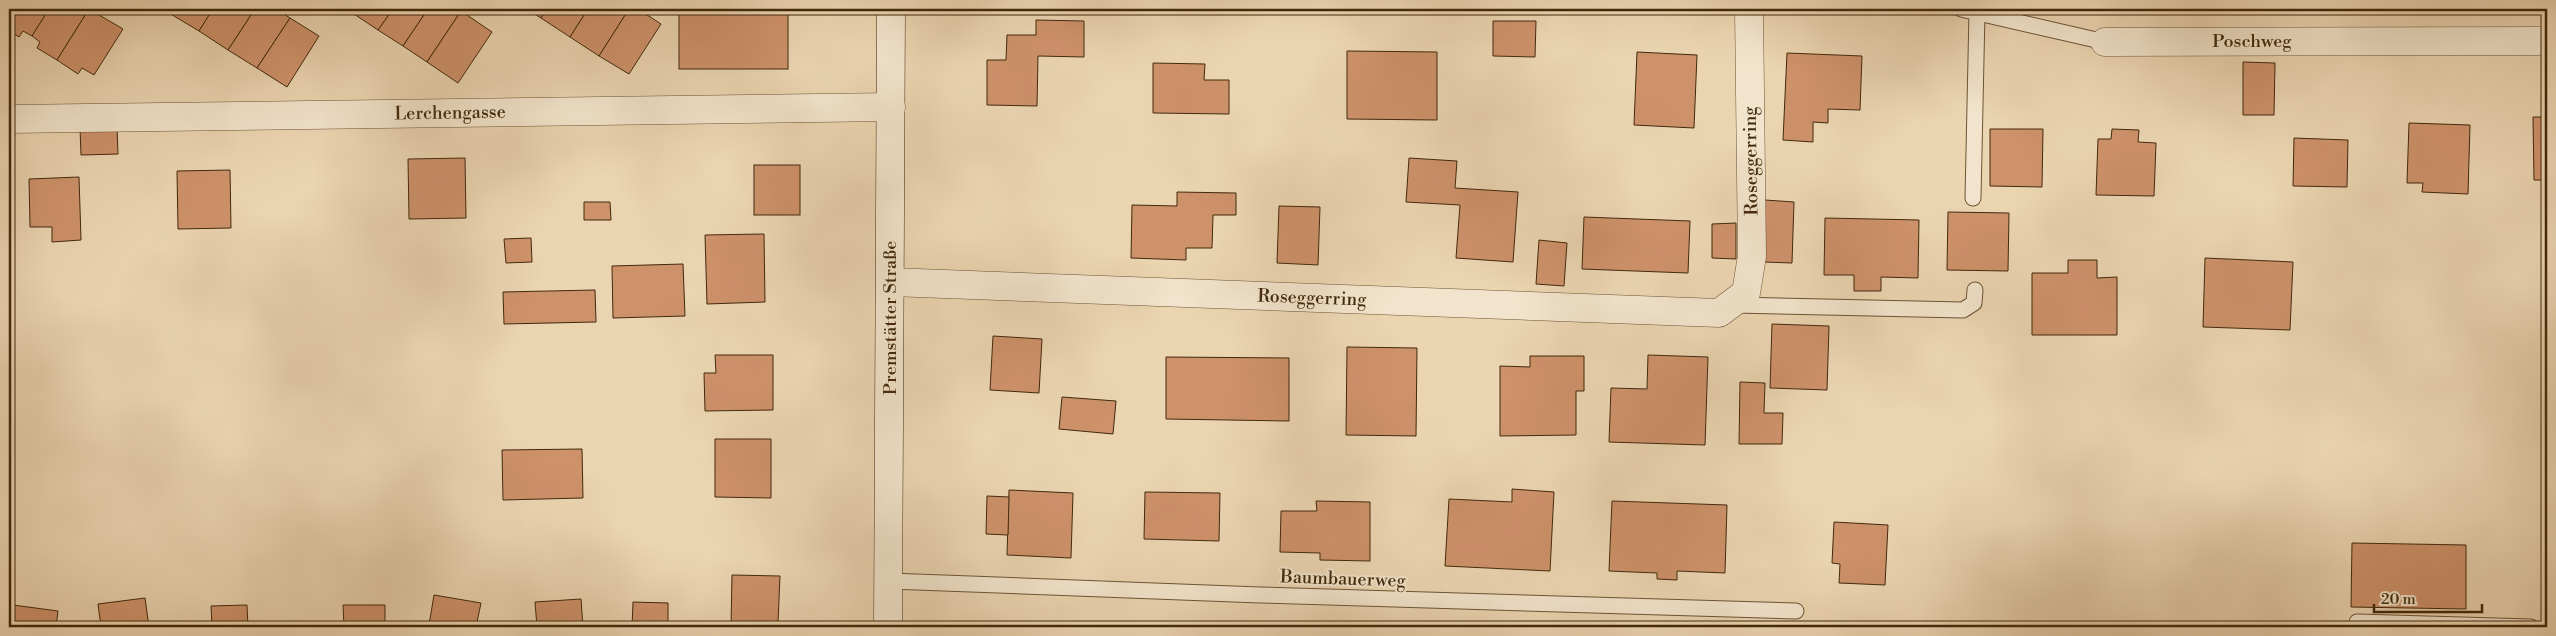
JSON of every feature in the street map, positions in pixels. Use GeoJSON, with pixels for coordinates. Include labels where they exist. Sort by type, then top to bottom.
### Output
{"type":"FeatureCollection","features":[{"type":"Feature","properties":{"kind":"street","name":"Premstätter Straße"},"geometry":{"type":"LineString","coordinates":[[888,627],[891,9]]}},
{"type":"Feature","properties":{"kind":"street","name":"Roseggerring"},"geometry":{"type":"LineString","coordinates":[[891,282],[1719,313],[1746,293],[1752,256],[1749,9]]}},
{"type":"Feature","properties":{"kind":"street","name":"Poschweg"},"geometry":{"type":"LineString","coordinates":[[2105,42],[2547,41]]}},
{"type":"Feature","properties":{"kind":"street","name":"Lerchengasse"},"geometry":{"type":"LineString","coordinates":[[9,119],[890,107]]}},
{"type":"Feature","properties":{"kind":"lane","name":"Poschweg"},"geometry":{"type":"LineString","coordinates":[[1961,9],[2105,42]]}},
{"type":"Feature","properties":{"kind":"lane"},"geometry":{"type":"LineString","coordinates":[[1972,198],[1977,12]]}},
{"type":"Feature","properties":{"kind":"lane","name":"Roseggerring"},"geometry":{"type":"LineString","coordinates":[[1731,304],[1963,310],[1974,304],[1975,290]]}},
{"type":"Feature","properties":{"kind":"lane","name":"Baumbauerweg"},"geometry":{"type":"LineString","coordinates":[[889,581],[1270,596],[1796,611]]}},
{"type":"Feature","properties":{"kind":"lane"},"geometry":{"type":"LineString","coordinates":[[2357,622],[2531,627]]}},
{"type":"Feature","properties":{"kind":"building"},"geometry":{"type":"Polygon","coordinates":[[[9,9],[49,9],[32,36],[23,31],[19,37],[9,31],[9,9]]]}},
{"type":"Feature","properties":{"kind":"building"},"geometry":{"type":"Polygon","coordinates":[[[49,9],[89,9],[57,60],[37,48],[40,42],[32,36],[49,9]]]}},
{"type":"Feature","properties":{"kind":"building"},"geometry":{"type":"Polygon","coordinates":[[[89,9],[123,29],[94,75],[82,68],[78,74],[57,60],[89,9]]]}},
{"type":"Feature","properties":{"kind":"building"},"geometry":{"type":"Polygon","coordinates":[[[172,9],[213,9],[199,31],[169,13],[172,9]]]}},
{"type":"Feature","properties":{"kind":"building"},"geometry":{"type":"Polygon","coordinates":[[[213,9],[255,9],[228,50],[199,31],[213,9]]]}},
{"type":"Feature","properties":{"kind":"building"},"geometry":{"type":"Polygon","coordinates":[[[255,9],[276,9],[290,18],[257,68],[228,50],[255,9]]]}},
{"type":"Feature","properties":{"kind":"building"},"geometry":{"type":"Polygon","coordinates":[[[358,9],[393,9],[378,30],[354,14],[358,9]]]}},
{"type":"Feature","properties":{"kind":"building"},"geometry":{"type":"Polygon","coordinates":[[[393,9],[428,9],[403,46],[378,30],[393,9]]]}},
{"type":"Feature","properties":{"kind":"building"},"geometry":{"type":"Polygon","coordinates":[[[428,9],[457,9],[461,11],[427,62],[403,46],[428,9]]]}},
{"type":"Feature","properties":{"kind":"building"},"geometry":{"type":"Polygon","coordinates":[[[526,9],[547,9],[541,18],[526,9]]]}},
{"type":"Feature","properties":{"kind":"building"},"geometry":{"type":"Polygon","coordinates":[[[547,9],[588,9],[570,37],[541,18],[547,9]]]}},
{"type":"Feature","properties":{"kind":"building"},"geometry":{"type":"Polygon","coordinates":[[[588,9],[629,9],[599,56],[570,37],[588,9]]]}},
{"type":"Feature","properties":{"kind":"building"},"geometry":{"type":"Polygon","coordinates":[[[629,9],[638,9],[661,24],[629,74],[599,56],[629,9]]]}},
{"type":"Feature","properties":{"kind":"building"},"geometry":{"type":"Polygon","coordinates":[[[679,9],[788,9],[788,69],[679,69],[679,9]]]}},
{"type":"Feature","properties":{"kind":"building"},"geometry":{"type":"Polygon","coordinates":[[[461,11],[492,32],[458,83],[427,62],[461,11]]]}},
{"type":"Feature","properties":{"kind":"building"},"geometry":{"type":"Polygon","coordinates":[[[290,18],[319,36],[287,87],[257,68],[290,18]]]}},
{"type":"Feature","properties":{"kind":"building"},"geometry":{"type":"Polygon","coordinates":[[[1036,20],[1084,21],[1084,57],[1038,56],[1037,106],[987,105],[987,60],[1006,60],[1007,35],[1036,35],[1036,20]]]}},
{"type":"Feature","properties":{"kind":"building"},"geometry":{"type":"Polygon","coordinates":[[[1493,21],[1536,21],[1535,57],[1493,56],[1493,21]]]}},
{"type":"Feature","properties":{"kind":"building"},"geometry":{"type":"Polygon","coordinates":[[[1347,51],[1437,52],[1437,120],[1347,119],[1347,51]]]}},
{"type":"Feature","properties":{"kind":"building"},"geometry":{"type":"Polygon","coordinates":[[[1637,52],[1697,55],[1694,128],[1634,125],[1637,52]]]}},
{"type":"Feature","properties":{"kind":"building"},"geometry":{"type":"Polygon","coordinates":[[[1787,53],[1862,56],[1860,110],[1828,109],[1828,123],[1813,122],[1813,142],[1783,140],[1787,53]]]}},
{"type":"Feature","properties":{"kind":"building"},"geometry":{"type":"Polygon","coordinates":[[[2243,62],[2275,63],[2274,115],[2243,115],[2243,62]]]}},
{"type":"Feature","properties":{"kind":"building"},"geometry":{"type":"Polygon","coordinates":[[[1153,63],[1205,64],[1204,80],[1229,80],[1229,114],[1153,113],[1153,63]]]}},
{"type":"Feature","properties":{"kind":"building"},"geometry":{"type":"Polygon","coordinates":[[[2533,117],[2547,117],[2547,180],[2534,180],[2533,117]]]}},
{"type":"Feature","properties":{"kind":"building"},"geometry":{"type":"Polygon","coordinates":[[[2409,123],[2470,125],[2468,194],[2422,192],[2423,183],[2407,183],[2409,123]]]}},
{"type":"Feature","properties":{"kind":"building"},"geometry":{"type":"Polygon","coordinates":[[[117,127],[118,154],[81,155],[80,128],[117,127]]]}},
{"type":"Feature","properties":{"kind":"building"},"geometry":{"type":"Polygon","coordinates":[[[1990,129],[2043,129],[2042,187],[1990,186],[1990,129]]]}},
{"type":"Feature","properties":{"kind":"building"},"geometry":{"type":"Polygon","coordinates":[[[2112,129],[2139,130],[2138,142],[2156,143],[2154,196],[2096,195],[2098,139],[2111,139],[2112,129]]]}},
{"type":"Feature","properties":{"kind":"building"},"geometry":{"type":"Polygon","coordinates":[[[2294,138],[2348,140],[2347,187],[2293,186],[2294,138]]]}},
{"type":"Feature","properties":{"kind":"building"},"geometry":{"type":"Polygon","coordinates":[[[465,158],[466,218],[409,219],[408,159],[465,158]]]}},
{"type":"Feature","properties":{"kind":"building"},"geometry":{"type":"Polygon","coordinates":[[[1409,158],[1457,161],[1455,188],[1518,192],[1513,262],[1456,258],[1460,205],[1406,202],[1409,158]]]}},
{"type":"Feature","properties":{"kind":"building"},"geometry":{"type":"Polygon","coordinates":[[[754,165],[800,165],[800,215],[754,215],[754,165]]]}},
{"type":"Feature","properties":{"kind":"building"},"geometry":{"type":"Polygon","coordinates":[[[230,170],[231,228],[178,229],[177,171],[230,170]]]}},
{"type":"Feature","properties":{"kind":"building"},"geometry":{"type":"Polygon","coordinates":[[[79,177],[81,240],[52,242],[52,227],[30,227],[29,179],[79,177]]]}},
{"type":"Feature","properties":{"kind":"building"},"geometry":{"type":"Polygon","coordinates":[[[1177,192],[1236,193],[1236,215],[1213,215],[1212,248],[1186,248],[1186,260],[1131,258],[1132,205],[1177,206],[1177,192]]]}},
{"type":"Feature","properties":{"kind":"building"},"geometry":{"type":"Polygon","coordinates":[[[1765,200],[1794,202],[1792,263],[1763,262],[1765,200]]]}},
{"type":"Feature","properties":{"kind":"building"},"geometry":{"type":"Polygon","coordinates":[[[584,202],[610,202],[611,220],[584,220],[584,202]]]}},
{"type":"Feature","properties":{"kind":"building"},"geometry":{"type":"Polygon","coordinates":[[[1279,206],[1320,207],[1318,265],[1277,263],[1279,206]]]}},
{"type":"Feature","properties":{"kind":"building"},"geometry":{"type":"Polygon","coordinates":[[[1948,212],[2009,213],[2008,271],[1947,270],[1948,212]]]}},
{"type":"Feature","properties":{"kind":"building"},"geometry":{"type":"Polygon","coordinates":[[[1584,217],[1690,221],[1688,273],[1582,269],[1584,217]]]}},
{"type":"Feature","properties":{"kind":"building"},"geometry":{"type":"Polygon","coordinates":[[[1825,218],[1919,220],[1918,278],[1881,277],[1881,291],[1854,291],[1854,275],[1824,275],[1825,218]]]}},
{"type":"Feature","properties":{"kind":"building"},"geometry":{"type":"Polygon","coordinates":[[[1736,223],[1736,259],[1712,258],[1712,224],[1736,223]]]}},
{"type":"Feature","properties":{"kind":"building"},"geometry":{"type":"Polygon","coordinates":[[[764,234],[765,302],[707,304],[705,235],[764,234]]]}},
{"type":"Feature","properties":{"kind":"building"},"geometry":{"type":"Polygon","coordinates":[[[531,238],[532,262],[506,263],[504,239],[531,238]]]}},
{"type":"Feature","properties":{"kind":"building"},"geometry":{"type":"Polygon","coordinates":[[[1539,240],[1567,243],[1564,286],[1536,284],[1539,240]]]}},
{"type":"Feature","properties":{"kind":"building"},"geometry":{"type":"Polygon","coordinates":[[[2205,258],[2293,262],[2290,330],[2203,327],[2205,258]]]}},
{"type":"Feature","properties":{"kind":"building"},"geometry":{"type":"Polygon","coordinates":[[[2068,260],[2097,260],[2097,278],[2117,277],[2117,335],[2032,335],[2032,273],[2068,273],[2068,260]]]}},
{"type":"Feature","properties":{"kind":"building"},"geometry":{"type":"Polygon","coordinates":[[[683,264],[685,316],[613,318],[612,266],[683,264]]]}},
{"type":"Feature","properties":{"kind":"building"},"geometry":{"type":"Polygon","coordinates":[[[595,290],[596,322],[504,324],[503,292],[595,290]]]}},
{"type":"Feature","properties":{"kind":"building"},"geometry":{"type":"Polygon","coordinates":[[[1772,324],[1829,326],[1827,390],[1770,388],[1772,324]]]}},
{"type":"Feature","properties":{"kind":"building"},"geometry":{"type":"Polygon","coordinates":[[[993,336],[1042,339],[1039,393],[990,390],[993,336]]]}},
{"type":"Feature","properties":{"kind":"building"},"geometry":{"type":"Polygon","coordinates":[[[1347,347],[1417,348],[1416,436],[1346,435],[1347,347]]]}},
{"type":"Feature","properties":{"kind":"building"},"geometry":{"type":"Polygon","coordinates":[[[715,355],[773,355],[773,410],[705,411],[704,373],[716,373],[715,355]]]}},
{"type":"Feature","properties":{"kind":"building"},"geometry":{"type":"Polygon","coordinates":[[[1648,355],[1708,357],[1705,445],[1609,442],[1611,388],[1647,389],[1648,355]]]}},
{"type":"Feature","properties":{"kind":"building"},"geometry":{"type":"Polygon","coordinates":[[[1530,356],[1584,356],[1584,391],[1576,391],[1576,435],[1500,436],[1500,366],[1530,367],[1530,356]]]}},
{"type":"Feature","properties":{"kind":"building"},"geometry":{"type":"Polygon","coordinates":[[[1166,357],[1289,358],[1289,421],[1166,419],[1166,357]]]}},
{"type":"Feature","properties":{"kind":"building"},"geometry":{"type":"Polygon","coordinates":[[[1740,382],[1765,383],[1764,413],[1783,413],[1782,444],[1739,444],[1740,382]]]}},
{"type":"Feature","properties":{"kind":"building"},"geometry":{"type":"Polygon","coordinates":[[[1062,397],[1116,401],[1113,434],[1059,429],[1062,397]]]}},
{"type":"Feature","properties":{"kind":"building"},"geometry":{"type":"Polygon","coordinates":[[[715,439],[771,439],[771,498],[715,497],[715,439]]]}},
{"type":"Feature","properties":{"kind":"building"},"geometry":{"type":"Polygon","coordinates":[[[582,449],[583,498],[503,500],[502,450],[582,449]]]}},
{"type":"Feature","properties":{"kind":"building"},"geometry":{"type":"Polygon","coordinates":[[[1512,489],[1554,492],[1550,571],[1445,566],[1449,499],[1512,502],[1512,489]]]}},
{"type":"Feature","properties":{"kind":"building"},"geometry":{"type":"Polygon","coordinates":[[[1009,490],[1073,493],[1071,558],[1007,555],[1009,490]]]}},
{"type":"Feature","properties":{"kind":"building"},"geometry":{"type":"Polygon","coordinates":[[[1145,492],[1220,493],[1219,541],[1144,539],[1145,492]]]}},
{"type":"Feature","properties":{"kind":"building"},"geometry":{"type":"Polygon","coordinates":[[[987,496],[1009,497],[1008,535],[986,534],[987,496]]]}},
{"type":"Feature","properties":{"kind":"building"},"geometry":{"type":"Polygon","coordinates":[[[1316,501],[1370,502],[1370,561],[1320,560],[1320,553],[1280,552],[1281,511],[1317,511],[1316,501]]]}},
{"type":"Feature","properties":{"kind":"building"},"geometry":{"type":"Polygon","coordinates":[[[1612,501],[1727,505],[1725,573],[1677,571],[1677,580],[1657,579],[1657,573],[1609,571],[1612,501]]]}},
{"type":"Feature","properties":{"kind":"building"},"geometry":{"type":"Polygon","coordinates":[[[1834,522],[1888,525],[1885,585],[1839,583],[1840,564],[1832,563],[1834,522]]]}},
{"type":"Feature","properties":{"kind":"building"},"geometry":{"type":"Polygon","coordinates":[[[2352,543],[2466,545],[2466,609],[2351,607],[2352,543]]]}},
{"type":"Feature","properties":{"kind":"building"},"geometry":{"type":"Polygon","coordinates":[[[732,575],[780,576],[778,623],[801,623],[800,627],[731,627],[732,575]]]}},
{"type":"Feature","properties":{"kind":"building"},"geometry":{"type":"Polygon","coordinates":[[[434,595],[481,603],[476,627],[420,627],[421,624],[429,625],[434,595]]]}},
{"type":"Feature","properties":{"kind":"building"},"geometry":{"type":"Polygon","coordinates":[[[145,598],[149,627],[101,627],[98,604],[145,598]]]}},
{"type":"Feature","properties":{"kind":"building"},"geometry":{"type":"Polygon","coordinates":[[[581,599],[583,627],[537,627],[535,602],[581,599]]]}},
{"type":"Feature","properties":{"kind":"building"},"geometry":{"type":"Polygon","coordinates":[[[633,602],[668,603],[668,627],[632,627],[633,602]]]}},
{"type":"Feature","properties":{"kind":"building"},"geometry":{"type":"Polygon","coordinates":[[[13,605],[58,611],[56,627],[9,627],[13,605]]]}},
{"type":"Feature","properties":{"kind":"building"},"geometry":{"type":"Polygon","coordinates":[[[247,605],[248,627],[212,627],[211,606],[247,605]]]}},
{"type":"Feature","properties":{"kind":"building"},"geometry":{"type":"Polygon","coordinates":[[[343,605],[385,605],[385,627],[344,627],[343,605]]]}}]}
